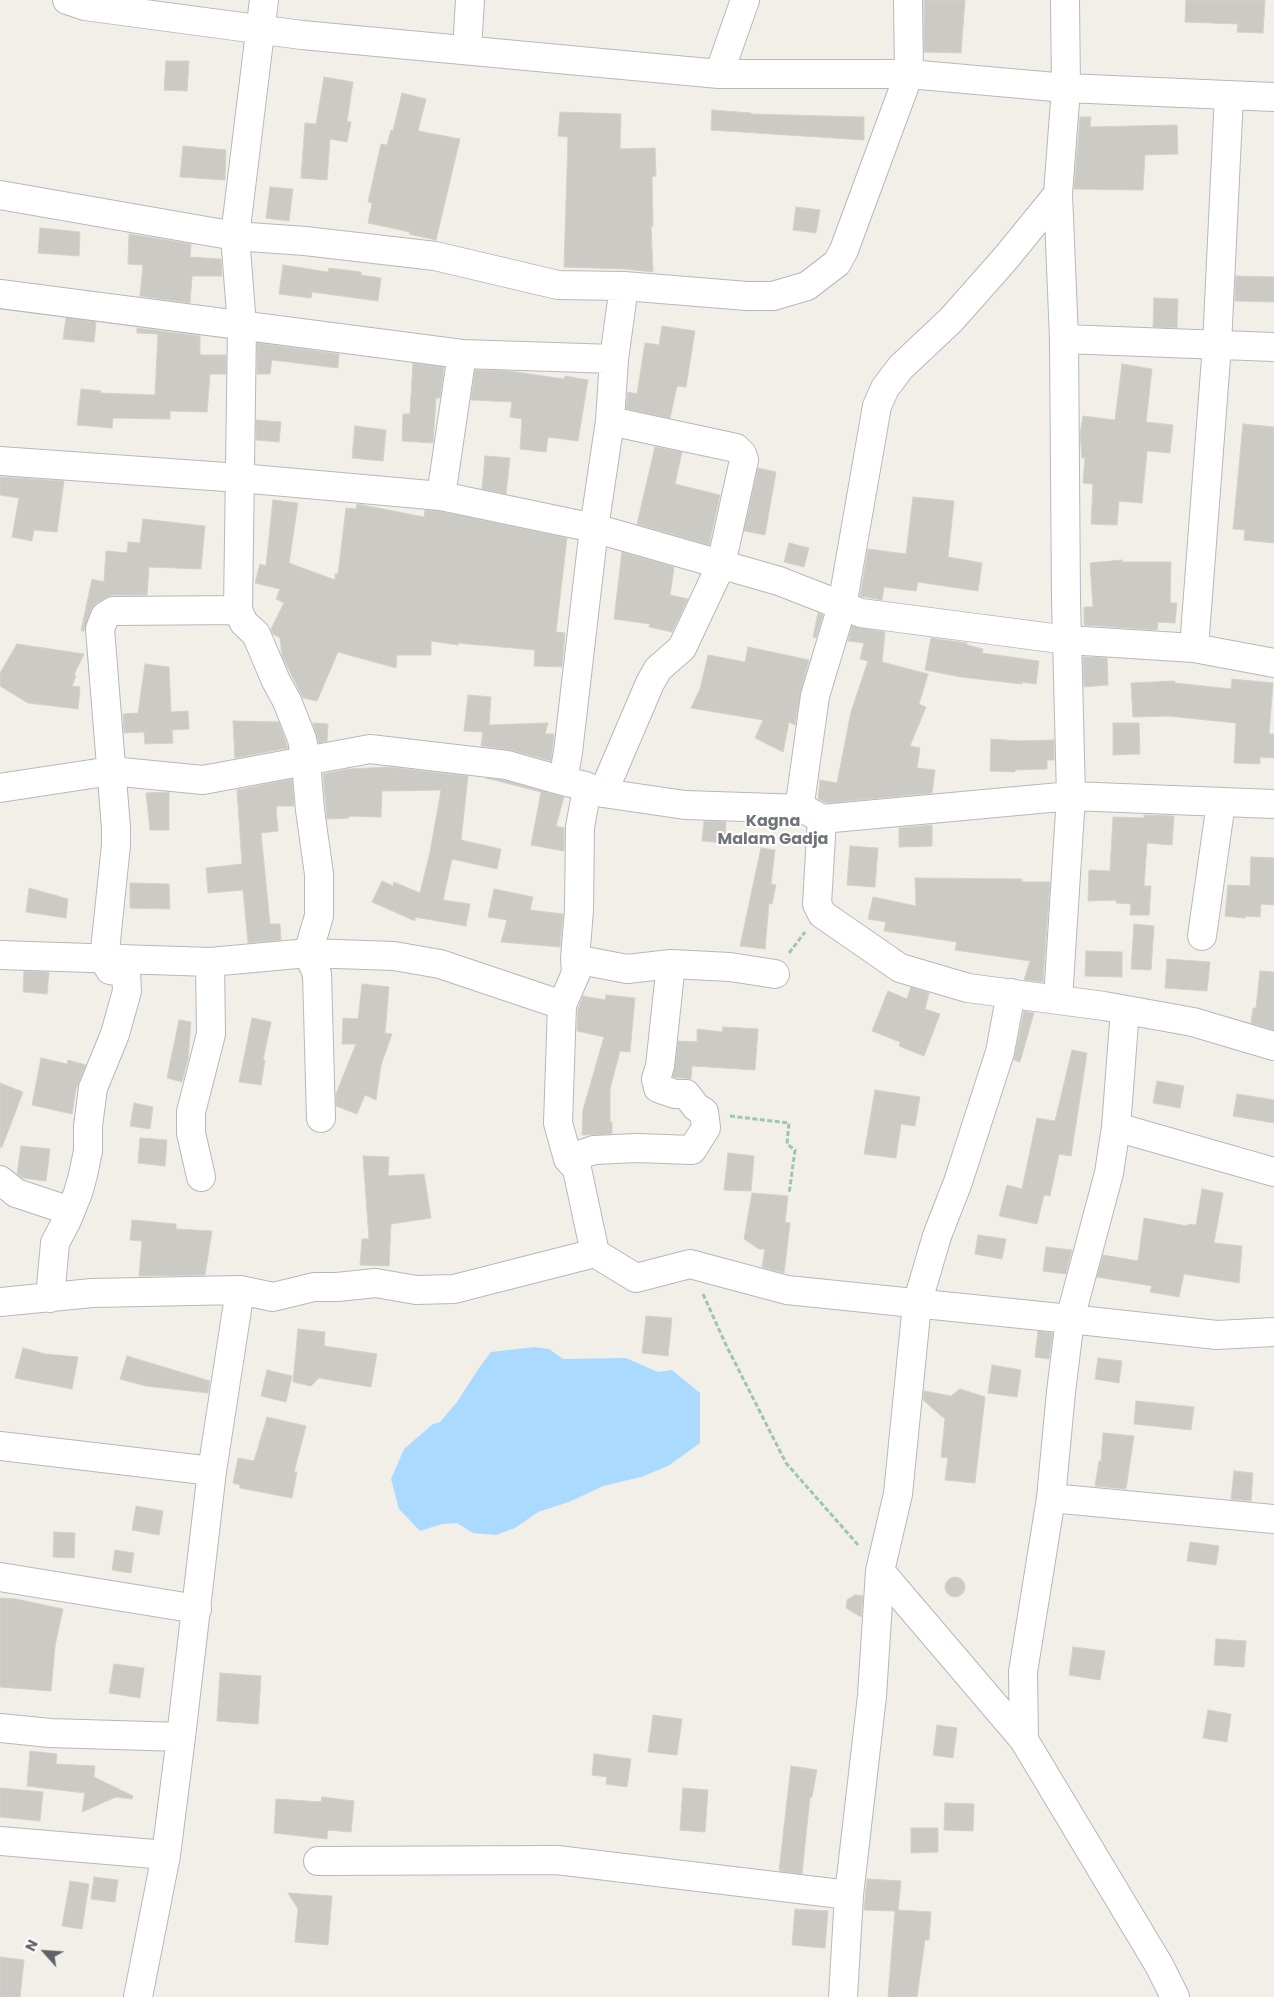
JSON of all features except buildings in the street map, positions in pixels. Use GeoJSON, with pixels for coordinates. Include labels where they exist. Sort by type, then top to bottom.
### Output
{"type":"FeatureCollection","features":[{"type":"Feature","properties":{"kind":"street"},"geometry":{"type":"LineString","coordinates":[[67,0],[85,6],[262,28],[302,35],[719,74],[909,74],[1066,88],[1274,97]]}},
{"type":"Feature","properties":{"kind":"street"},"geometry":{"type":"LineString","coordinates":[[264,0],[235,236],[242,326],[238,610],[244,623],[256,634],[276,681],[287,701],[302,739],[306,761],[310,810],[319,874],[319,916],[308,953],[317,974],[321,1118]]}},
{"type":"Feature","properties":{"kind":"street"},"geometry":{"type":"LineString","coordinates":[[467,50],[470,0]]}},
{"type":"Feature","properties":{"kind":"street"},"geometry":{"type":"LineString","coordinates":[[719,74],[745,0]]}},
{"type":"Feature","properties":{"kind":"street"},"geometry":{"type":"LineString","coordinates":[[0,195],[235,236],[305,241],[434,256],[558,285],[624,286],[747,296],[773,296],[807,286],[837,263],[844,250],[909,74],[908,0]]}},
{"type":"Feature","properties":{"kind":"street"},"geometry":{"type":"LineString","coordinates":[[1058,999],[1071,796],[1064,339],[1058,194],[1066,88],[1065,0]]}},
{"type":"Feature","properties":{"kind":"street"},"geometry":{"type":"LineString","coordinates":[[1194,648],[1217,344],[1229,95]]}},
{"type":"Feature","properties":{"kind":"street"},"geometry":{"type":"LineString","coordinates":[[1058,194],[1005,259],[951,320],[907,361],[885,388],[877,406],[842,606],[815,696],[810,814],[817,904],[822,914],[900,968],[968,988],[1058,999],[1193,1022],[1274,1046]]}},
{"type":"Feature","properties":{"kind":"street"},"geometry":{"type":"LineString","coordinates":[[595,1253],[577,1169],[568,1159],[558,1123],[562,1005],[576,973],[580,827],[585,800],[583,786],[568,752],[594,528],[610,421],[614,359],[624,286]]}},
{"type":"Feature","properties":{"kind":"street"},"geometry":{"type":"LineString","coordinates":[[0,294],[462,354],[614,359]]}},
{"type":"Feature","properties":{"kind":"street"},"geometry":{"type":"LineString","coordinates":[[1064,339],[1274,347]]}},
{"type":"Feature","properties":{"kind":"street"},"geometry":{"type":"LineString","coordinates":[[441,496],[462,354]]}},
{"type":"Feature","properties":{"kind":"street"},"geometry":{"type":"LineString","coordinates":[[583,786],[658,670],[682,648],[721,565],[743,467],[742,454],[736,448],[610,421]]}},
{"type":"Feature","properties":{"kind":"street"},"geometry":{"type":"LineString","coordinates":[[0,461],[240,478],[441,496],[594,528],[779,581],[861,613],[1068,640],[1194,648],[1274,663]]}},
{"type":"Feature","properties":{"kind":"street"},"geometry":{"type":"LineString","coordinates":[[50,1298],[55,1243],[78,1193],[88,1151],[88,1126],[93,1088],[115,1034],[127,991],[126,973],[110,970],[104,960],[116,846],[112,771],[100,629],[105,616],[113,611],[238,610]]}},
{"type":"Feature","properties":{"kind":"street"},"geometry":{"type":"LineString","coordinates":[[0,788],[112,771],[203,780],[370,749],[507,765],[583,786],[685,805],[810,814],[1071,796],[1274,804]]}},
{"type":"Feature","properties":{"kind":"street"},"geometry":{"type":"LineString","coordinates":[[1202,936],[1221,803]]}},
{"type":"Feature","properties":{"kind":"street"},"geometry":{"type":"LineString","coordinates":[[0,954],[104,960],[210,962],[308,953],[394,956],[440,964],[562,1005]]}},
{"type":"Feature","properties":{"kind":"street"},"geometry":{"type":"LineString","coordinates":[[575,959],[628,969],[671,964],[730,967],[774,974]]}},
{"type":"Feature","properties":{"kind":"street"},"geometry":{"type":"LineString","coordinates":[[201,1177],[191,1133],[191,1112],[211,1034],[210,962]]}},
{"type":"Feature","properties":{"kind":"street"},"geometry":{"type":"LineString","coordinates":[[568,1159],[594,1150],[637,1148],[692,1150],[706,1128],[704,1112],[696,1107],[686,1094],[674,1094],[658,1088],[656,1079],[660,1066],[671,964]]}},
{"type":"Feature","properties":{"kind":"street"},"geometry":{"type":"LineString","coordinates":[[844,1997],[849,1895],[872,1696],[880,1571],[898,1494],[917,1304],[937,1236],[958,1182],[1000,1052],[1011,993]]}},
{"type":"Feature","properties":{"kind":"street"},"geometry":{"type":"LineString","coordinates":[[1024,1740],[1023,1672],[1051,1498],[1070,1318],[1109,1173],[1116,1127],[1125,1010]]}},
{"type":"Feature","properties":{"kind":"street"},"geometry":{"type":"LineString","coordinates":[[1116,1127],[1274,1172]]}},
{"type":"Feature","properties":{"kind":"street"},"geometry":{"type":"LineString","coordinates":[[0,1180],[16,1194],[70,1211]]}},
{"type":"Feature","properties":{"kind":"street"},"geometry":{"type":"LineString","coordinates":[[0,1302],[92,1293],[240,1290],[273,1297],[314,1287],[376,1283],[416,1290],[454,1289],[595,1253],[636,1278],[690,1264],[787,1290],[1070,1318],[1217,1335],[1274,1332]]}},
{"type":"Feature","properties":{"kind":"street"},"geometry":{"type":"LineString","coordinates":[[138,1997],[166,1855],[197,1609],[202,1549],[212,1471],[240,1290]]}},
{"type":"Feature","properties":{"kind":"street"},"geometry":{"type":"LineString","coordinates":[[0,1446],[212,1471]]}},
{"type":"Feature","properties":{"kind":"street"},"geometry":{"type":"LineString","coordinates":[[1051,1498],[1274,1519]]}},
{"type":"Feature","properties":{"kind":"street"},"geometry":{"type":"LineString","coordinates":[[880,1571],[1024,1740],[1159,1965],[1175,1997]]}},
{"type":"Feature","properties":{"kind":"street"},"geometry":{"type":"LineString","coordinates":[[0,1577],[197,1609]]}},
{"type":"Feature","properties":{"kind":"street"},"geometry":{"type":"LineString","coordinates":[[0,1728],[50,1733],[181,1737]]}},
{"type":"Feature","properties":{"kind":"street"},"geometry":{"type":"LineString","coordinates":[[0,1841],[166,1855]]}},
{"type":"Feature","properties":{"kind":"street"},"geometry":{"type":"LineString","coordinates":[[318,1861],[557,1860],[849,1895]]}},
{"type":"Feature","properties":{"kind":"path"},"geometry":{"type":"LineString","coordinates":[[774,974],[812,921],[822,914]]}},
{"type":"Feature","properties":{"kind":"path"},"geometry":{"type":"LineString","coordinates":[[704,1112],[789,1123],[787,1144],[795,1150],[789,1194]]}},
{"type":"Feature","properties":{"kind":"path"},"geometry":{"type":"LineString","coordinates":[[699,1286],[786,1463],[880,1571]]}},
{"type":"Feature","properties":{"kind":"water"},"geometry":{"type":"Polygon","coordinates":[[[535,1347],[549,1349],[563,1359],[626,1358],[658,1372],[672,1370],[700,1393],[700,1443],[668,1466],[641,1477],[603,1486],[569,1502],[538,1512],[515,1528],[496,1535],[473,1533],[457,1523],[442,1524],[420,1531],[399,1509],[391,1479],[404,1449],[433,1424],[440,1422],[457,1402],[491,1352],[535,1347]]]}},
{"type":"Feature","properties":{"kind":"district","name":"Kagna Malam Gadja"},"geometry":{"type":"Point","coordinates":[773,831]}}]}
